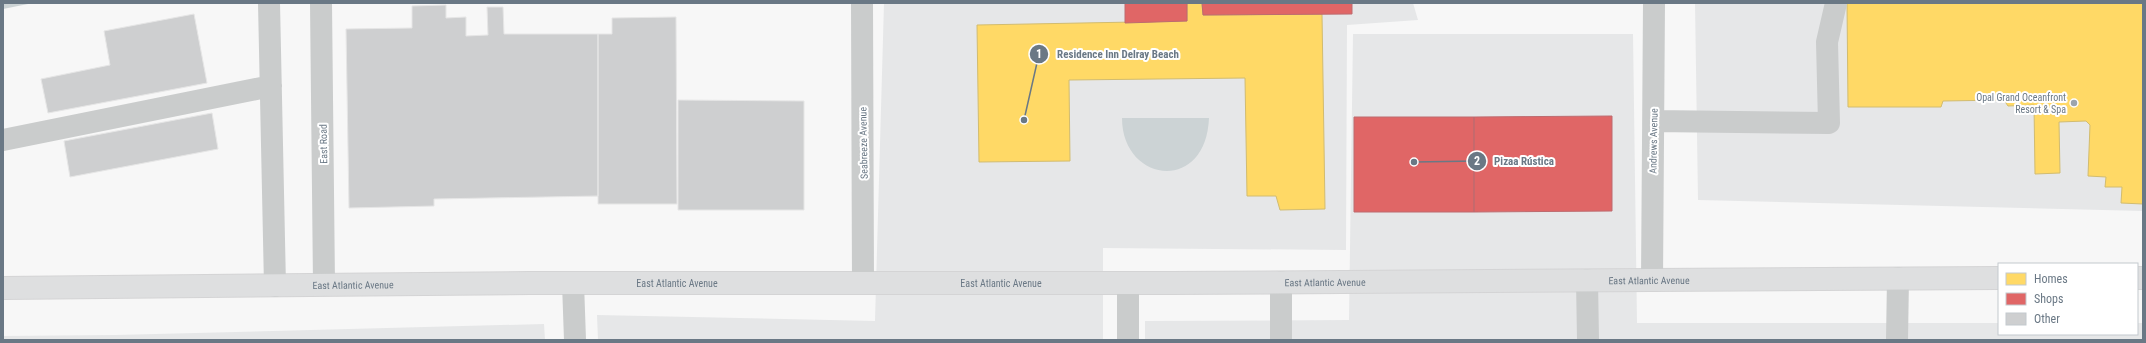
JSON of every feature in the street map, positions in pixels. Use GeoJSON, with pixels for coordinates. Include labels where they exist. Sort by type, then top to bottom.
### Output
{"type":"FeatureCollection","features":[{"type":"Feature","properties":{"kind":"main road","name":"East Atlantic Avenue"},"geometry":{"type":"LineString","coordinates":[[3,288],[573,283],[1128,283],[1998,278]]}},
{"type":"Feature","properties":{"kind":"street"},"geometry":{"type":"LineString","coordinates":[[269,3],[275,286]]}},
{"type":"Feature","properties":{"kind":"street","name":"East Road"},"geometry":{"type":"LineString","coordinates":[[321,3],[324,285]]}},
{"type":"Feature","properties":{"kind":"street","name":"Seabreeze Avenue"},"geometry":{"type":"LineString","coordinates":[[862,3],[863,283]]}},
{"type":"Feature","properties":{"kind":"street","name":"Andrews Avenue"},"geometry":{"type":"LineString","coordinates":[[1652,280],[1654,3]]}},
{"type":"Feature","properties":{"kind":"street"},"geometry":{"type":"LineString","coordinates":[[1654,121],[1829,123],[1827,42],[1836,3]]}},
{"type":"Feature","properties":{"kind":"street"},"geometry":{"type":"LineString","coordinates":[[3,140],[271,86]]}},
{"type":"Feature","properties":{"kind":"street"},"geometry":{"type":"LineString","coordinates":[[1897,340],[1898,278]]}},
{"type":"Feature","properties":{"kind":"street"},"geometry":{"type":"LineString","coordinates":[[1587,280],[1588,340]]}},
{"type":"Feature","properties":{"kind":"street"},"geometry":{"type":"LineString","coordinates":[[1281,282],[1281,340]]}},
{"type":"Feature","properties":{"kind":"street"},"geometry":{"type":"LineString","coordinates":[[573,283],[575,340]]}},
{"type":"Feature","properties":{"kind":"street"},"geometry":{"type":"LineString","coordinates":[[1128,283],[1128,340]]}},
{"type":"Feature","properties":{"kind":"shaded area"},"geometry":{"type":"Polygon","coordinates":[[[3,3],[33,3],[3,9],[3,3]]]}},
{"type":"Feature","properties":{"kind":"shaded area"},"geometry":{"type":"Polygon","coordinates":[[[884,3],[1413,3],[1418,20],[1347,25],[1346,250],[1103,248],[1103,340],[598,340],[597,315],[875,321],[884,3]]]}},
{"type":"Feature","properties":{"kind":"shaded area"},"geometry":{"type":"Polygon","coordinates":[[[1695,3],[2143,3],[2143,211],[1698,200],[1695,3]]]}},
{"type":"Feature","properties":{"kind":"shaded area"},"geometry":{"type":"Polygon","coordinates":[[[1353,34],[1633,34],[1637,323],[1998,323],[1998,335],[2138,335],[2138,323],[2143,323],[2143,340],[1145,340],[1145,321],[1349,320],[1353,34]]]}},
{"type":"Feature","properties":{"kind":"shaded area"},"geometry":{"type":"Polygon","coordinates":[[[1122,118],[1209,118],[1204,142],[1194,159],[1180,169],[1164,171],[1149,167],[1135,156],[1126,140],[1122,118]]]}},
{"type":"Feature","properties":{"kind":"shaded area"},"geometry":{"type":"Polygon","coordinates":[[[544,324],[545,340],[3,340],[3,336],[115,335],[544,324]]]}},
{"type":"Feature","properties":{"kind":"building: Homes"},"geometry":{"type":"Polygon","coordinates":[[[1187,3],[1202,3],[1203,15],[1322,14],[1325,209],[1280,210],[1276,196],[1247,196],[1245,78],[1069,80],[1070,161],[979,162],[977,25],[1187,21],[1187,3]]]}},
{"type":"Feature","properties":{"kind":"building: Homes","name":"Opal Grand Oceanfront Resort & Spa"},"geometry":{"type":"Polygon","coordinates":[[[1847,3],[2143,3],[2143,204],[2121,203],[2122,187],[2105,187],[2106,177],[2088,176],[2090,125],[2086,121],[2059,122],[2060,173],[2035,174],[2034,105],[2008,106],[2004,100],[1943,101],[1941,107],[1848,107],[1847,3]]]}},
{"type":"Feature","properties":{"kind":"building: Shops"},"geometry":{"type":"Polygon","coordinates":[[[1125,3],[1187,3],[1187,21],[1125,23],[1125,3]]]}},
{"type":"Feature","properties":{"kind":"building: Shops"},"geometry":{"type":"Polygon","coordinates":[[[1202,3],[1352,3],[1352,14],[1203,15],[1202,3]]]}},
{"type":"Feature","properties":{"kind":"building: Shops"},"geometry":{"type":"Polygon","coordinates":[[[1612,116],[1612,211],[1474,212],[1474,117],[1612,116]]]}},
{"type":"Feature","properties":{"kind":"building: Shops"},"geometry":{"type":"Polygon","coordinates":[[[1354,117],[1474,117],[1474,212],[1354,212],[1354,117]]]}},
{"type":"Feature","properties":{"kind":"building: Other"},"geometry":{"type":"Polygon","coordinates":[[[446,5],[446,18],[466,17],[466,36],[488,35],[487,7],[503,7],[504,34],[598,34],[598,196],[434,199],[434,206],[349,208],[346,29],[412,28],[412,6],[446,5]]]}},
{"type":"Feature","properties":{"kind":"building: Other"},"geometry":{"type":"Polygon","coordinates":[[[194,14],[207,83],[48,113],[41,79],[110,65],[104,31],[194,14]]]}},
{"type":"Feature","properties":{"kind":"building: Other"},"geometry":{"type":"Polygon","coordinates":[[[676,17],[677,204],[598,204],[598,34],[612,34],[612,18],[676,17]]]}},
{"type":"Feature","properties":{"kind":"building: Other"},"geometry":{"type":"Polygon","coordinates":[[[678,100],[804,101],[804,210],[678,210],[678,100]]]}},
{"type":"Feature","properties":{"kind":"building: Other"},"geometry":{"type":"Polygon","coordinates":[[[212,113],[218,149],[70,177],[64,141],[212,113]]]}},
{"type":"Feature","properties":{"kind":"place","name":"Opal Grand Oceanfront Resort & Spa"},"geometry":{"type":"Point","coordinates":[2074,103]}},
{"type":"Feature","properties":{"kind":"place","name":"Residence Inn Delray Beach"},"geometry":{"type":"Point","coordinates":[1024,120]}},
{"type":"Feature","properties":{"kind":"place","name":"Pizaa Rústica"},"geometry":{"type":"Point","coordinates":[1414,162]}}]}
